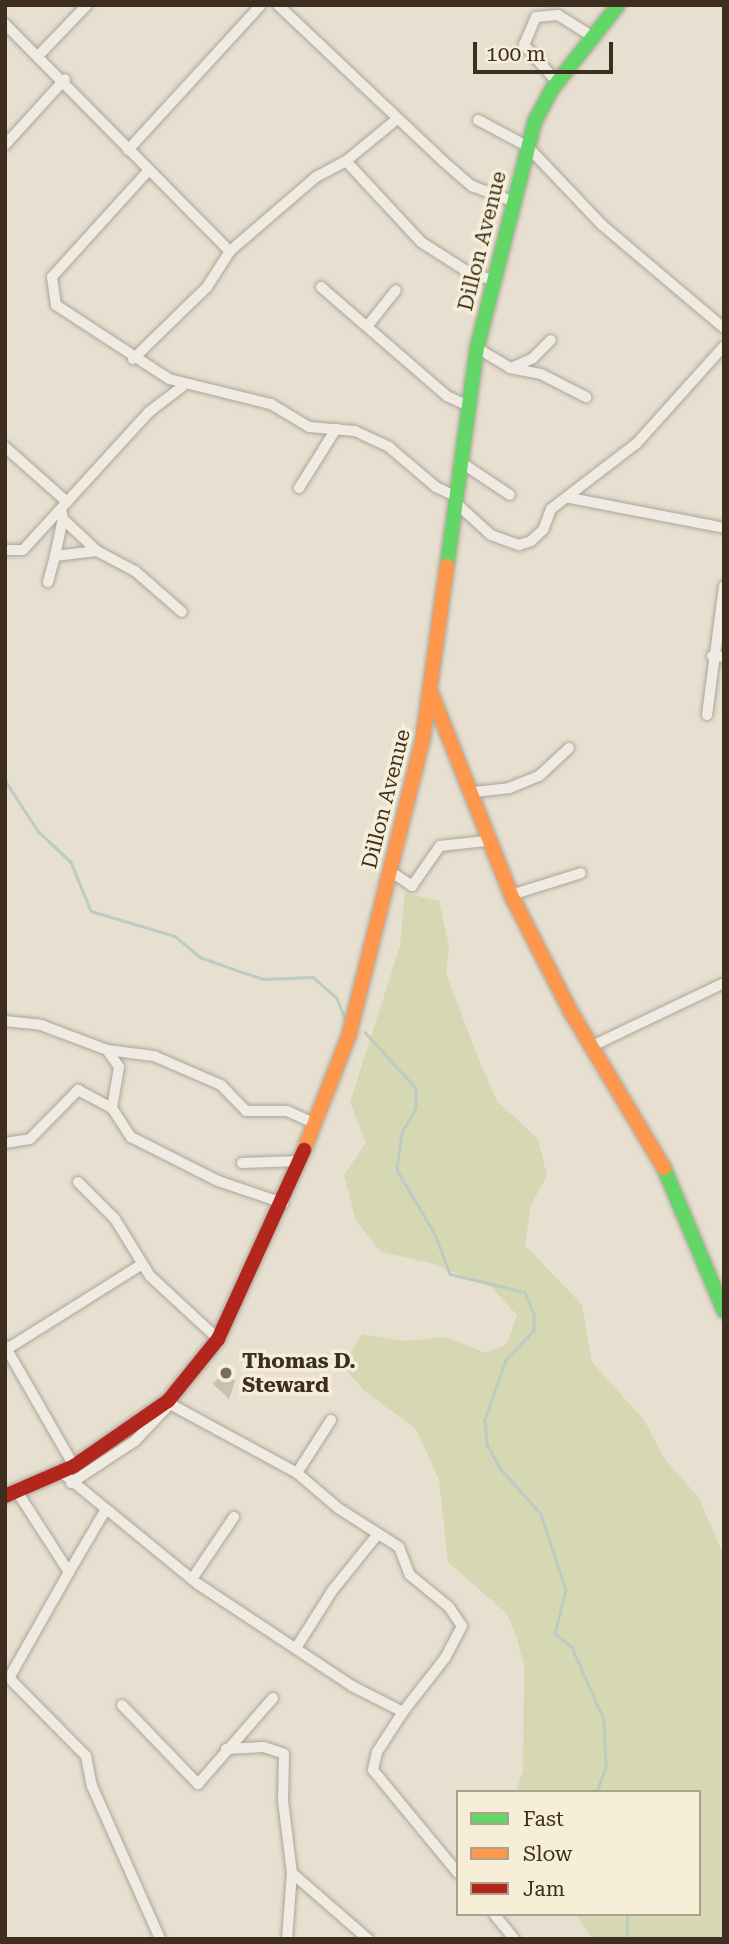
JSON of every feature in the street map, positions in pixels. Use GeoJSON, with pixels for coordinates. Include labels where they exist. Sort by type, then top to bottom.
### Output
{"type":"FeatureCollection","features":[{"type":"Feature","properties":{"kind":"street"},"geometry":{"type":"LineString","coordinates":[[39,55],[87,5]]}},
{"type":"Feature","properties":{"kind":"street"},"geometry":{"type":"LineString","coordinates":[[128,150],[261,5]]}},
{"type":"Feature","properties":{"kind":"street"},"geometry":{"type":"LineString","coordinates":[[278,5],[397,119],[472,186],[512,201]]}},
{"type":"Feature","properties":{"kind":"street","name":"Dillon Avenue"},"geometry":{"type":"LineString","coordinates":[[12,1494],[69,1473],[168,1401],[218,1339],[283,1203],[312,1122],[349,1035],[432,695],[459,461],[477,348],[527,146],[557,82],[618,5]]}},
{"type":"Feature","properties":{"kind":"street"},"geometry":{"type":"LineString","coordinates":[[557,82],[524,45],[536,17],[558,15],[591,36]]}},
{"type":"Feature","properties":{"kind":"street"},"geometry":{"type":"LineString","coordinates":[[5,24],[65,79],[128,150],[230,251]]}},
{"type":"Feature","properties":{"kind":"street"},"geometry":{"type":"LineString","coordinates":[[5,145],[65,79]]}},
{"type":"Feature","properties":{"kind":"street"},"geometry":{"type":"LineString","coordinates":[[134,359],[207,287],[230,251],[316,177],[346,161],[397,119]]}},
{"type":"Feature","properties":{"kind":"street"},"geometry":{"type":"LineString","coordinates":[[478,120],[527,146],[602,225],[724,328]]}},
{"type":"Feature","properties":{"kind":"street"},"geometry":{"type":"LineString","coordinates":[[346,161],[421,242],[471,274],[493,280]]}},
{"type":"Feature","properties":{"kind":"street"},"geometry":{"type":"LineString","coordinates":[[149,170],[52,277],[55,304],[134,359],[183,386],[271,404],[309,427],[336,429],[372,438],[456,500],[491,535],[519,545],[543,530],[556,504],[570,499],[596,471],[637,443],[724,346]]}},
{"type":"Feature","properties":{"kind":"street"},"geometry":{"type":"LineString","coordinates":[[321,287],[369,324],[447,396],[468,406]]}},
{"type":"Feature","properties":{"kind":"street"},"geometry":{"type":"LineString","coordinates":[[369,324],[396,290]]}},
{"type":"Feature","properties":{"kind":"street"},"geometry":{"type":"LineString","coordinates":[[510,368],[533,358],[551,340]]}},
{"type":"Feature","properties":{"kind":"street"},"geometry":{"type":"LineString","coordinates":[[477,348],[510,368],[541,374],[586,397]]}},
{"type":"Feature","properties":{"kind":"street"},"geometry":{"type":"LineString","coordinates":[[5,551],[18,554],[64,510],[149,412],[183,386]]}},
{"type":"Feature","properties":{"kind":"street"},"geometry":{"type":"LineString","coordinates":[[299,488],[336,429]]}},
{"type":"Feature","properties":{"kind":"street"},"geometry":{"type":"LineString","coordinates":[[5,447],[64,510],[97,551],[135,571],[182,612]]}},
{"type":"Feature","properties":{"kind":"street"},"geometry":{"type":"LineString","coordinates":[[459,461],[510,495]]}},
{"type":"Feature","properties":{"kind":"street"},"geometry":{"type":"LineString","coordinates":[[570,499],[724,528]]}},
{"type":"Feature","properties":{"kind":"street"},"geometry":{"type":"LineString","coordinates":[[48,582],[64,510]]}},
{"type":"Feature","properties":{"kind":"street"},"geometry":{"type":"LineString","coordinates":[[55,556],[97,551]]}},
{"type":"Feature","properties":{"kind":"street"},"geometry":{"type":"LineString","coordinates":[[707,715],[712,656],[724,586]]}},
{"type":"Feature","properties":{"kind":"street"},"geometry":{"type":"LineString","coordinates":[[712,656],[724,657]]}},
{"type":"Feature","properties":{"kind":"street"},"geometry":{"type":"LineString","coordinates":[[432,695],[473,792],[486,841],[511,895],[592,1046],[657,1151],[724,1311]]}},
{"type":"Feature","properties":{"kind":"street"},"geometry":{"type":"LineString","coordinates":[[473,792],[509,788],[538,776],[569,748]]}},
{"type":"Feature","properties":{"kind":"street"},"geometry":{"type":"LineString","coordinates":[[390,871],[412,886],[435,849],[486,841]]}},
{"type":"Feature","properties":{"kind":"street"},"geometry":{"type":"LineString","coordinates":[[511,895],[581,873]]}},
{"type":"Feature","properties":{"kind":"street"},"geometry":{"type":"LineString","coordinates":[[592,1046],[724,983]]}},
{"type":"Feature","properties":{"kind":"street"},"geometry":{"type":"LineString","coordinates":[[5,1021],[41,1025],[107,1049],[154,1056],[210,1080],[246,1111],[288,1111],[312,1122]]}},
{"type":"Feature","properties":{"kind":"street"},"geometry":{"type":"LineString","coordinates":[[107,1049],[119,1068],[113,1108]]}},
{"type":"Feature","properties":{"kind":"street"},"geometry":{"type":"LineString","coordinates":[[5,1143],[30,1139],[78,1090],[113,1108],[131,1137],[218,1181],[283,1203]]}},
{"type":"Feature","properties":{"kind":"street"},"geometry":{"type":"LineString","coordinates":[[242,1163],[299,1161]]}},
{"type":"Feature","properties":{"kind":"street"},"geometry":{"type":"LineString","coordinates":[[78,1182],[115,1219],[141,1265],[218,1339]]}},
{"type":"Feature","properties":{"kind":"street"},"geometry":{"type":"LineString","coordinates":[[141,1265],[6,1348],[69,1473],[105,1511],[192,1579],[296,1648],[403,1712]]}},
{"type":"Feature","properties":{"kind":"street"},"geometry":{"type":"LineString","coordinates":[[69,1473],[135,1441],[170,1404],[297,1473],[398,1547],[410,1575],[449,1607],[462,1626],[377,1752],[373,1770],[456,1871]]}},
{"type":"Feature","properties":{"kind":"street"},"geometry":{"type":"LineString","coordinates":[[297,1473],[331,1420]]}},
{"type":"Feature","properties":{"kind":"street"},"geometry":{"type":"LineString","coordinates":[[12,1494],[69,1572]]}},
{"type":"Feature","properties":{"kind":"street"},"geometry":{"type":"LineString","coordinates":[[105,1511],[9,1678],[86,1756],[92,1786],[160,1939]]}},
{"type":"Feature","properties":{"kind":"street"},"geometry":{"type":"LineString","coordinates":[[192,1579],[234,1517]]}},
{"type":"Feature","properties":{"kind":"street"},"geometry":{"type":"LineString","coordinates":[[296,1648],[332,1591],[378,1534]]}},
{"type":"Feature","properties":{"kind":"street"},"geometry":{"type":"LineString","coordinates":[[122,1705],[198,1784],[273,1698]]}},
{"type":"Feature","properties":{"kind":"street"},"geometry":{"type":"LineString","coordinates":[[226,1749],[264,1747],[284,1754],[283,1801],[292,1873],[287,1939]]}},
{"type":"Feature","properties":{"kind":"street"},"geometry":{"type":"LineString","coordinates":[[292,1873],[368,1939]]}},
{"type":"Feature","properties":{"kind":"street"},"geometry":{"type":"LineString","coordinates":[[497,1916],[514,1939]]}},
{"type":"Feature","properties":{"kind":"green space"},"geometry":{"type":"Polygon","coordinates":[[[405,893],[439,901],[449,946],[446,974],[481,1065],[497,1101],[538,1139],[547,1176],[531,1205],[525,1245],[582,1305],[592,1362],[644,1420],[664,1458],[699,1498],[724,1556],[724,1939],[592,1939],[577,1916],[701,1916],[701,1790],[517,1790],[523,1770],[524,1665],[507,1614],[448,1562],[439,1480],[416,1429],[363,1390],[343,1366],[362,1334],[405,1341],[446,1337],[486,1353],[507,1344],[517,1315],[491,1287],[430,1263],[381,1252],[356,1221],[344,1175],[366,1143],[350,1102],[400,946],[405,893]]]}},
{"type":"Feature","properties":{"kind":"building","name":"Thomas D. Steward"},"geometry":{"type":"Polygon","coordinates":[[[224,1371],[235,1381],[229,1399],[213,1384],[224,1371]]]}},
{"type":"Feature","properties":{"kind":"waterway"},"geometry":{"type":"LineString","coordinates":[[5,780],[38,831],[71,862],[91,911],[175,936],[200,957],[264,979],[313,977],[337,998],[346,1022]]}},
{"type":"Feature","properties":{"kind":"waterway"},"geometry":{"type":"LineString","coordinates":[[365,1032],[416,1088],[416,1108],[402,1133],[397,1170],[435,1234],[450,1274],[525,1292],[534,1314],[534,1331],[506,1360],[485,1420],[487,1444],[499,1467],[541,1514],[566,1590],[555,1634],[572,1647],[604,1720],[606,1768],[598,1790]]}},
{"type":"Feature","properties":{"kind":"waterway"},"geometry":{"type":"LineString","coordinates":[[627,1916],[627,1939]]}},
{"type":"Feature","properties":{"kind":"traffic: fast"},"geometry":{"type":"LineString","coordinates":[[447,566],[477,348],[535,121],[552,89],[618,5]]}},
{"type":"Feature","properties":{"kind":"traffic: fast"},"geometry":{"type":"LineString","coordinates":[[664,1168],[724,1311]]}},
{"type":"Feature","properties":{"kind":"traffic: slow"},"geometry":{"type":"LineString","coordinates":[[304,1150],[349,1035],[423,738],[447,566]]}},
{"type":"Feature","properties":{"kind":"traffic: slow"},"geometry":{"type":"LineString","coordinates":[[432,695],[511,895],[571,1012],[664,1168]]}},
{"type":"Feature","properties":{"kind":"traffic: jam"},"geometry":{"type":"LineString","coordinates":[[5,1496],[74,1466],[168,1401],[218,1339],[304,1150]]}},
{"type":"Feature","properties":{"kind":"place","name":"Thomas D. Steward"},"geometry":{"type":"Point","coordinates":[226,1373]}}]}
